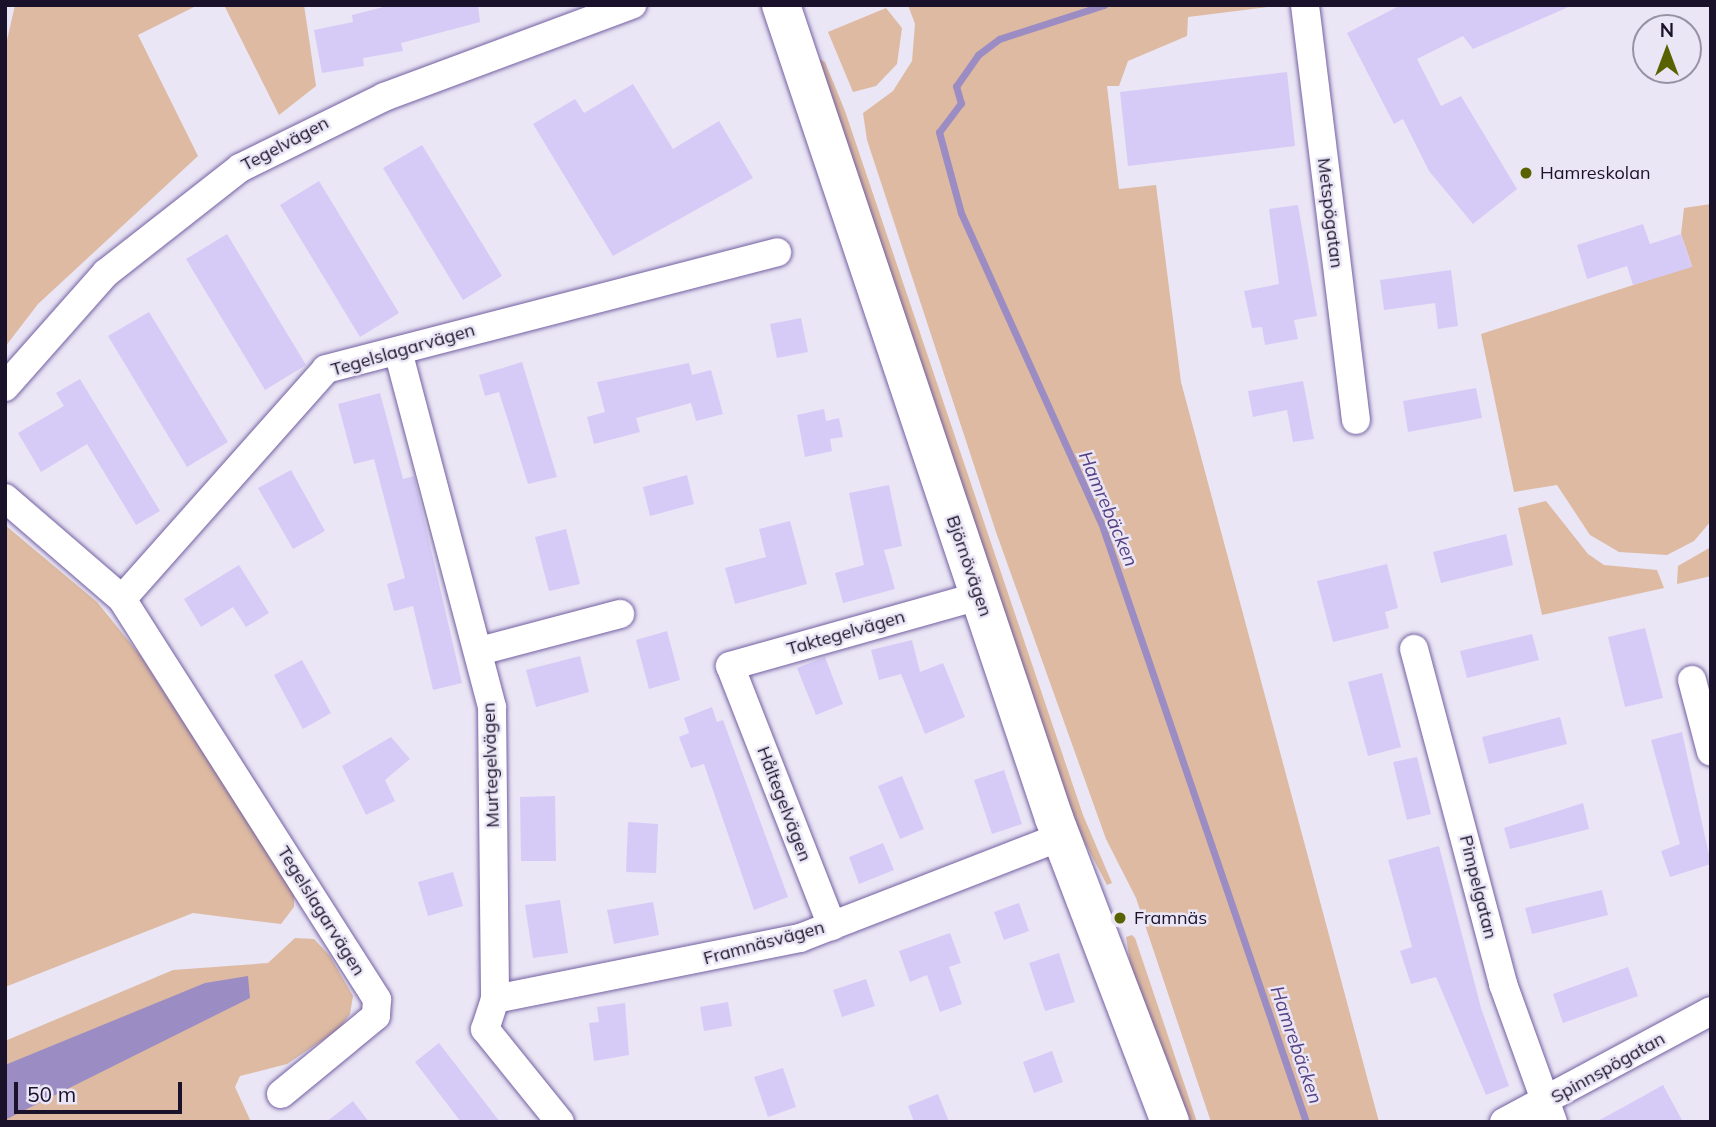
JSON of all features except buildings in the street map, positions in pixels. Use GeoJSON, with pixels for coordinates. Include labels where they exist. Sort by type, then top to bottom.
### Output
{"type":"FeatureCollection","features":[{"type":"Feature","properties":{"kind":"main road","name":"Björnövägen"},"geometry":{"type":"LineString","coordinates":[[781,5],[1061,837],[1170,1122]]}},
{"type":"Feature","properties":{"kind":"street","name":"Metspögatan"},"geometry":{"type":"LineString","coordinates":[[1305,5],[1356,420]]}},
{"type":"Feature","properties":{"kind":"street","name":"Tegelvägen"},"geometry":{"type":"LineString","coordinates":[[5,387],[106,273],[240,167],[384,97],[613,9]]}},
{"type":"Feature","properties":{"kind":"street","name":"Tegelslagarvägen"},"geometry":{"type":"LineString","coordinates":[[122,599],[326,369],[777,251]]}},
{"type":"Feature","properties":{"kind":"street","name":"Murtegelvägen"},"geometry":{"type":"LineString","coordinates":[[398,351],[480,651],[492,707],[495,999],[485,1029],[560,1122]]}},
{"type":"Feature","properties":{"kind":"street","name":"Tegelslagarvägen"},"geometry":{"type":"LineString","coordinates":[[5,498],[122,599],[377,1000],[376,1016],[281,1094]]}},
{"type":"Feature","properties":{"kind":"street","name":"Taktegelvägen"},"geometry":{"type":"LineString","coordinates":[[736,682],[730,666],[979,596]]}},
{"type":"Feature","properties":{"kind":"street"},"geometry":{"type":"LineString","coordinates":[[480,651],[620,614]]}},
{"type":"Feature","properties":{"kind":"street","name":"Pimpelgatan"},"geometry":{"type":"LineString","coordinates":[[1414,649],[1503,984],[1549,1112]]}},
{"type":"Feature","properties":{"kind":"street"},"geometry":{"type":"LineString","coordinates":[[1692,680],[1711,752]]}},
{"type":"Feature","properties":{"kind":"street","name":"Håltegelvägen"},"geometry":{"type":"LineString","coordinates":[[736,682],[832,926]]}},
{"type":"Feature","properties":{"kind":"street","name":"Framnäsvägen"},"geometry":{"type":"LineString","coordinates":[[495,999],[748,951],[832,926],[1061,837]]}},
{"type":"Feature","properties":{"kind":"street","name":"Spinnspögatan"},"geometry":{"type":"LineString","coordinates":[[1504,1122],[1549,1112],[1711,1011]]}},
{"type":"Feature","properties":{"kind":"shaded area"},"geometry":{"type":"Polygon","coordinates":[[[15,5],[198,5],[138,35],[198,156],[38,304],[5,347],[5,49],[15,5]]]}},
{"type":"Feature","properties":{"kind":"shaded area"},"geometry":{"type":"Polygon","coordinates":[[[224,5],[304,5],[316,86],[279,115],[224,5]]]}},
{"type":"Feature","properties":{"kind":"shaded area"},"geometry":{"type":"Polygon","coordinates":[[[908,5],[1285,5],[1188,17],[1187,36],[1128,61],[1119,86],[1107,86],[1119,189],[1156,185],[1181,382],[1379,1122],[1211,1122],[1136,898],[1106,839],[996,532],[867,140],[863,113],[893,91],[912,61],[915,24],[908,5]]]}},
{"type":"Feature","properties":{"kind":"shaded area"},"geometry":{"type":"Polygon","coordinates":[[[886,8],[902,28],[897,64],[876,86],[853,92],[828,32],[886,8]]]}},
{"type":"Feature","properties":{"kind":"shaded area"},"geometry":{"type":"Polygon","coordinates":[[[816,57],[825,62],[845,111],[1083,815],[1112,883],[1107,885],[1072,818],[816,57]]]}},
{"type":"Feature","properties":{"kind":"shaded area"},"geometry":{"type":"Polygon","coordinates":[[[1711,204],[1711,521],[1694,541],[1667,555],[1619,552],[1590,535],[1557,485],[1514,492],[1481,334],[1692,266],[1681,234],[1684,208],[1711,204]]]}},
{"type":"Feature","properties":{"kind":"shaded area"},"geometry":{"type":"Polygon","coordinates":[[[1546,501],[1588,554],[1604,565],[1657,570],[1664,588],[1542,615],[1518,508],[1546,501]]]}},
{"type":"Feature","properties":{"kind":"shaded area"},"geometry":{"type":"Polygon","coordinates":[[[5,525],[97,602],[140,655],[294,893],[294,907],[281,924],[193,913],[5,987],[5,525]]]}},
{"type":"Feature","properties":{"kind":"shaded area"},"geometry":{"type":"Polygon","coordinates":[[[1711,547],[1711,576],[1677,584],[1678,566],[1711,547]]]}},
{"type":"Feature","properties":{"kind":"shaded area"},"geometry":{"type":"Polygon","coordinates":[[[1132,935],[1197,1122],[1183,1122],[1133,981],[1126,937],[1132,935]]]}},
{"type":"Feature","properties":{"kind":"shaded area"},"geometry":{"type":"Polygon","coordinates":[[[295,938],[314,939],[330,956],[353,996],[350,1014],[339,1029],[287,1064],[240,1076],[235,1087],[251,1122],[5,1122],[5,1041],[173,970],[268,963],[295,938]]]}},
{"type":"Feature","properties":{"kind":"shaded area"},"geometry":{"type":"Polygon","coordinates":[[[248,976],[250,998],[5,1120],[5,1065],[205,983],[248,976]]]}},
{"type":"Feature","properties":{"kind":"waterway","name":"Hamrebäcken"},"geometry":{"type":"LineString","coordinates":[[1104,5],[999,39],[978,55],[956,86],[961,103],[939,132],[961,213],[1103,528],[1306,1122]]}},
{"type":"Feature","properties":{"kind":"place","name":"Hamreskolan"},"geometry":{"type":"Point","coordinates":[1526,173]}},
{"type":"Feature","properties":{"kind":"place","name":"Framnäs"},"geometry":{"type":"Point","coordinates":[1120,918]}}]}
